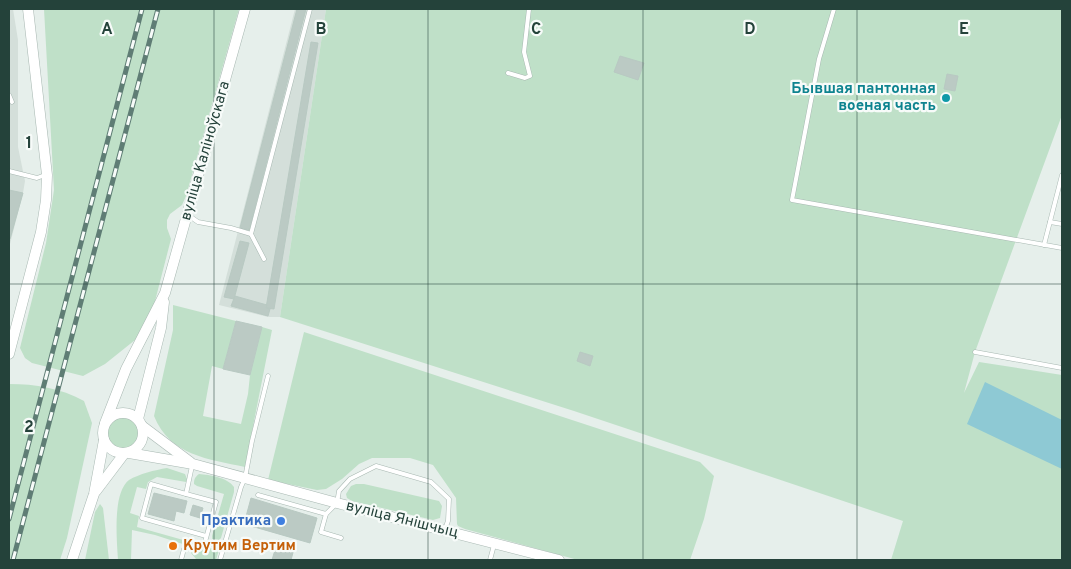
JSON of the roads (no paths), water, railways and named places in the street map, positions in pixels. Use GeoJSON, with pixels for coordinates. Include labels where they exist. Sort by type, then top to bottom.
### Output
{"type":"FeatureCollection","features":[{"type":"Feature","properties":{"kind":"street"},"geometry":{"type":"LineString","coordinates":[[9,354],[41,232],[46,200],[47,175],[28,9]]}},
{"type":"Feature","properties":{"kind":"street","name":"вуліца Каліноўскага"},"geometry":{"type":"LineString","coordinates":[[94,494],[127,453],[141,443],[144,433],[140,422],[161,328],[165,293],[246,9]]}},
{"type":"Feature","properties":{"kind":"street","name":"вуліца Каліноўскага"},"geometry":{"type":"LineString","coordinates":[[94,494],[104,440],[103,429],[126,369],[165,293]]}},
{"type":"Feature","properties":{"kind":"street"},"geometry":{"type":"LineString","coordinates":[[105,424],[109,419],[118,414],[129,414],[193,464]]}},
{"type":"Feature","properties":{"kind":"street"},"geometry":{"type":"LineString","coordinates":[[104,440],[110,449],[119,453],[127,453]]}},
{"type":"Feature","properties":{"kind":"street","name":"вуліца Янішчыц"},"geometry":{"type":"LineString","coordinates":[[127,453],[193,464],[559,560]]}},
{"type":"Feature","properties":{"kind":"street"},"geometry":{"type":"LineString","coordinates":[[72,560],[94,494]]}},
{"type":"Feature","properties":{"kind":"lane"},"geometry":{"type":"LineString","coordinates":[[264,260],[251,234],[310,9]]}},
{"type":"Feature","properties":{"kind":"lane"},"geometry":{"type":"LineString","coordinates":[[508,74],[525,78],[530,76],[524,52],[529,9]]}},
{"type":"Feature","properties":{"kind":"lane"},"geometry":{"type":"LineString","coordinates":[[834,9],[819,59],[792,200],[1062,248]]}},
{"type":"Feature","properties":{"kind":"lane"},"geometry":{"type":"LineString","coordinates":[[9,95],[12,102]]}},
{"type":"Feature","properties":{"kind":"lane"},"geometry":{"type":"LineString","coordinates":[[9,171],[36,178],[47,175]]}},
{"type":"Feature","properties":{"kind":"lane"},"geometry":{"type":"LineString","coordinates":[[1044,245],[1062,175]]}},
{"type":"Feature","properties":{"kind":"lane"},"geometry":{"type":"LineString","coordinates":[[188,215],[198,222],[251,234]]}},
{"type":"Feature","properties":{"kind":"lane"},"geometry":{"type":"LineString","coordinates":[[1050,222],[1062,224]]}},
{"type":"Feature","properties":{"kind":"lane"},"geometry":{"type":"LineString","coordinates":[[975,352],[1062,368]]}},
{"type":"Feature","properties":{"kind":"lane"},"geometry":{"type":"LineString","coordinates":[[220,560],[245,478],[252,440],[268,376]]}},
{"type":"Feature","properties":{"kind":"lane"},"geometry":{"type":"LineString","coordinates":[[186,494],[193,464]]}},
{"type":"Feature","properties":{"kind":"lane"},"geometry":{"type":"LineString","coordinates":[[341,538],[321,532],[326,514],[336,503],[339,491],[350,479],[376,466],[431,482],[449,499],[448,521],[444,531]]}},
{"type":"Feature","properties":{"kind":"lane"},"geometry":{"type":"LineString","coordinates":[[206,536],[142,518],[152,484],[216,502],[205,542],[223,547]]}},
{"type":"Feature","properties":{"kind":"lane"},"geometry":{"type":"LineString","coordinates":[[258,495],[326,514]]}},
{"type":"Feature","properties":{"kind":"lane"},"geometry":{"type":"LineString","coordinates":[[490,560],[494,543]]}},
{"type":"Feature","properties":{"kind":"lane"},"geometry":{"type":"LineString","coordinates":[[184,549],[181,559],[188,560]]}},
{"type":"Feature","properties":{"kind":"water"},"geometry":{"type":"Polygon","coordinates":[[[985,382],[1062,420],[1062,469],[967,424],[985,382]]]}},
{"type":"Feature","properties":{"kind":"railway"},"geometry":{"type":"LineString","coordinates":[[9,519],[142,9]]}},
{"type":"Feature","properties":{"kind":"railway"},"geometry":{"type":"LineString","coordinates":[[13,560],[158,9]]}},
{"type":"Feature","properties":{"kind":"place","name":"Бывшая пантонная военая часть"},"geometry":{"type":"Point","coordinates":[946,98]}},
{"type":"Feature","properties":{"kind":"place","name":"Практика"},"geometry":{"type":"Point","coordinates":[281,521]}},
{"type":"Feature","properties":{"kind":"place","name":"Крутим Вертим"},"geometry":{"type":"Point","coordinates":[173,546]}}]}
